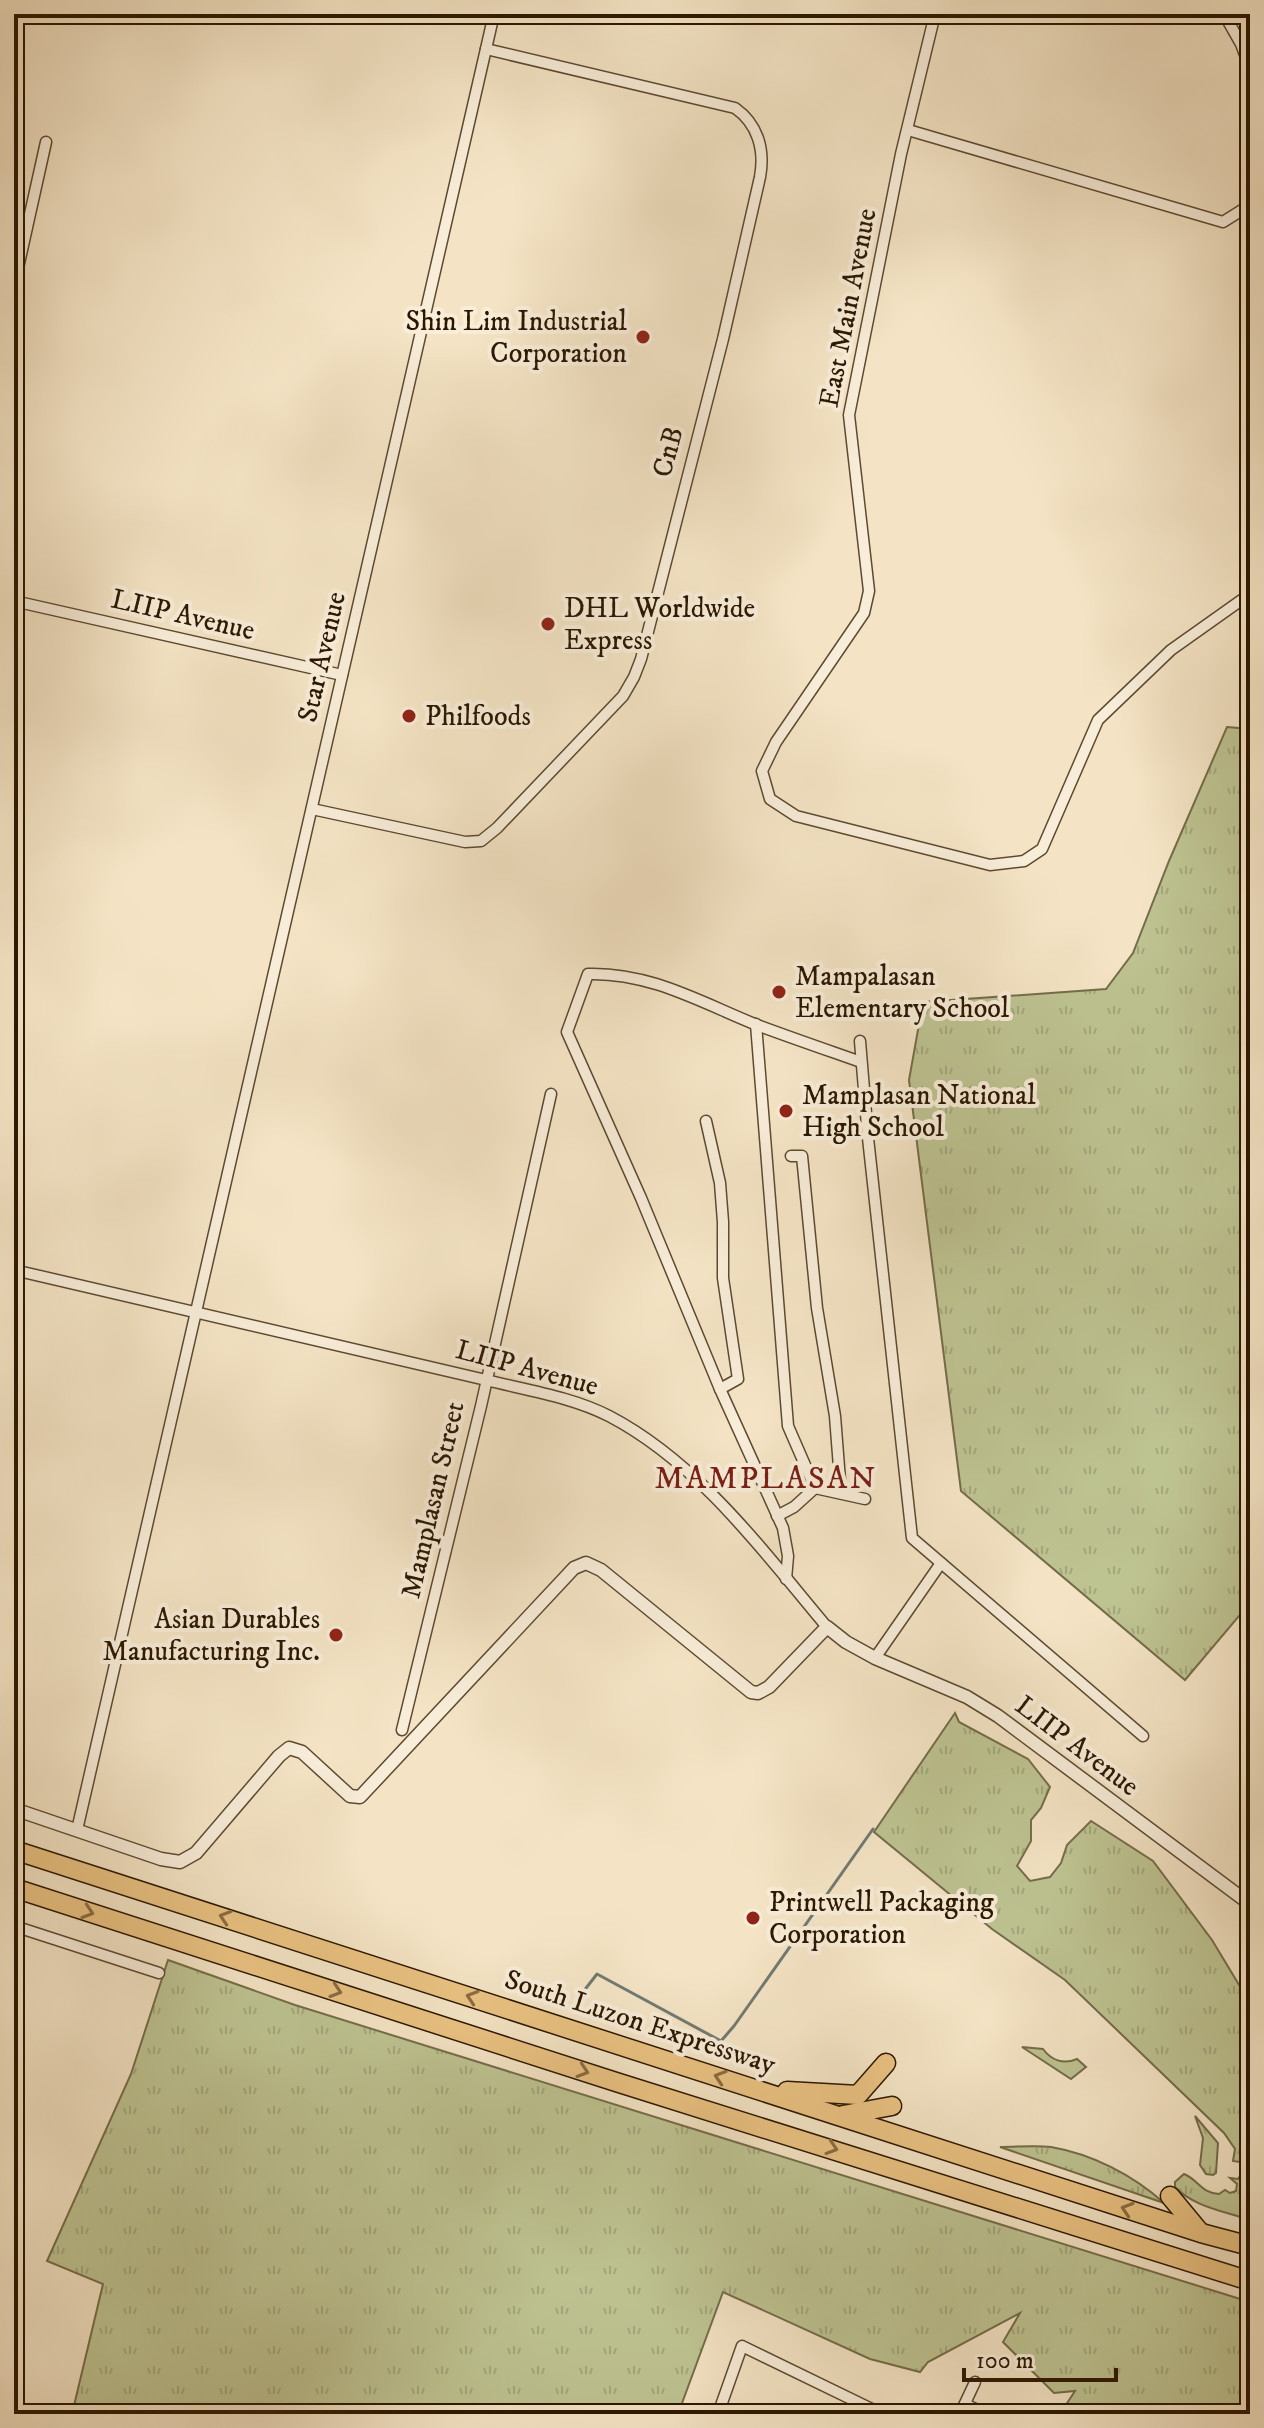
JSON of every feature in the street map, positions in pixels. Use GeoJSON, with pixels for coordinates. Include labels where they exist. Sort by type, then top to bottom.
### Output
{"type":"FeatureCollection","features":[{"type":"Feature","properties":{"kind":"highway","name":"South Luzon Expressway"},"geometry":{"type":"LineString","coordinates":[[14,1850],[1201,2233],[1250,2246]]}},
{"type":"Feature","properties":{"kind":"highway"},"geometry":{"type":"LineString","coordinates":[[14,1888],[1250,2281]]}},
{"type":"Feature","properties":{"kind":"highway"},"geometry":{"type":"LineString","coordinates":[[759,2090],[858,2095],[886,2063]]}},
{"type":"Feature","properties":{"kind":"highway"},"geometry":{"type":"LineString","coordinates":[[840,2115],[892,2106]]}},
{"type":"Feature","properties":{"kind":"highway"},"geometry":{"type":"LineString","coordinates":[[1170,2196],[1201,2233]]}},
{"type":"Feature","properties":{"kind":"street","name":"Star Avenue"},"geometry":{"type":"LineString","coordinates":[[77,1830],[494,14]]}},
{"type":"Feature","properties":{"kind":"street","name":"East Main Avenue"},"geometry":{"type":"LineString","coordinates":[[935,14],[849,415],[869,591],[864,613],[776,742],[762,771],[770,799],[796,816],[990,865],[1024,861],[1042,849],[1098,720],[1171,650],[1250,594]]}},
{"type":"Feature","properties":{"kind":"street"},"geometry":{"type":"LineString","coordinates":[[1224,14],[1250,68]]}},
{"type":"Feature","properties":{"kind":"street","name":"CnB"},"geometry":{"type":"LineString","coordinates":[[312,809],[465,842],[481,841],[623,696],[641,659],[723,339],[760,177],[762,157],[759,139],[750,122],[735,108],[486,49]]}},
{"type":"Feature","properties":{"kind":"street"},"geometry":{"type":"LineString","coordinates":[[908,130],[1223,222],[1250,205]]}},
{"type":"Feature","properties":{"kind":"street"},"geometry":{"type":"LineString","coordinates":[[14,286],[46,142]]}},
{"type":"Feature","properties":{"kind":"street","name":"LIIP Avenue"},"geometry":{"type":"LineString","coordinates":[[14,601],[342,675]]}},
{"type":"Feature","properties":{"kind":"street"},"geometry":{"type":"LineString","coordinates":[[786,1579],[788,1556],[783,1528],[567,1032],[588,974],[644,980],[669,987],[756,1024],[861,1062]]}},
{"type":"Feature","properties":{"kind":"street"},"geometry":{"type":"LineString","coordinates":[[756,1024],[788,1426],[815,1488]]}},
{"type":"Feature","properties":{"kind":"street"},"geometry":{"type":"LineString","coordinates":[[860,1041],[912,1538],[1143,1736]]}},
{"type":"Feature","properties":{"kind":"street","name":"Mamplasan Street"},"geometry":{"type":"LineString","coordinates":[[402,1730],[551,1094]]}},
{"type":"Feature","properties":{"kind":"street"},"geometry":{"type":"LineString","coordinates":[[706,1121],[720,1183],[723,1278],[738,1379],[720,1389]]}},
{"type":"Feature","properties":{"kind":"street"},"geometry":{"type":"LineString","coordinates":[[791,1156],[802,1156],[817,1308],[835,1416],[841,1493]]}},
{"type":"Feature","properties":{"kind":"street","name":"LIIP Avenue"},"geometry":{"type":"LineString","coordinates":[[14,1270],[486,1380],[599,1412],[638,1434],[708,1490],[827,1627],[846,1642],[875,1658],[967,1697],[998,1716],[1250,1904]]}},
{"type":"Feature","properties":{"kind":"street"},"geometry":{"type":"LineString","coordinates":[[815,1488],[865,1499]]}},
{"type":"Feature","properties":{"kind":"street"},"geometry":{"type":"LineString","coordinates":[[777,1516],[794,1507],[815,1488]]}},
{"type":"Feature","properties":{"kind":"street"},"geometry":{"type":"LineString","coordinates":[[875,1658],[941,1563]]}},
{"type":"Feature","properties":{"kind":"street"},"geometry":{"type":"LineString","coordinates":[[14,1809],[168,1861],[186,1860],[196,1853],[283,1752],[293,1748],[302,1752],[350,1796],[360,1797],[581,1564],[592,1564],[601,1570],[751,1692],[758,1693],[769,1687],[827,1627]]}},
{"type":"Feature","properties":{"kind":"street"},"geometry":{"type":"LineString","coordinates":[[14,1926],[159,1973]]}},
{"type":"Feature","properties":{"kind":"street"},"geometry":{"type":"LineString","coordinates":[[718,2414],[742,2346],[882,2414]]}},
{"type":"Feature","properties":{"kind":"street"},"geometry":{"type":"LineString","coordinates":[[975,2382],[962,2409],[986,2414]]}},
{"type":"Feature","properties":{"kind":"green space"},"geometry":{"type":"Polygon","coordinates":[[[1227,727],[1250,729],[1250,1603],[1185,1680],[961,1491],[909,1080],[923,1002],[1106,989],[1133,953],[1227,727]]]}},
{"type":"Feature","properties":{"kind":"green space"},"geometry":{"type":"Polygon","coordinates":[[[955,1713],[959,1722],[1028,1759],[1050,1787],[1041,1808],[1031,1820],[1031,1841],[1017,1866],[1030,1881],[1050,1877],[1061,1863],[1067,1845],[1091,1821],[1153,1861],[1212,1940],[1250,2003],[1250,2164],[1240,2165],[1240,2162],[1233,2161],[1235,2149],[1224,2133],[1065,1980],[992,1929],[874,1832],[955,1713]]]}},
{"type":"Feature","properties":{"kind":"green space"},"geometry":{"type":"Polygon","coordinates":[[[168,1960],[295,2005],[1250,2302],[1250,2414],[1060,2414],[1075,2391],[1054,2393],[1003,2342],[1020,2313],[928,2362],[920,2372],[870,2359],[723,2292],[678,2414],[72,2414],[103,2284],[47,2261],[131,2074],[168,1960]]]}},
{"type":"Feature","properties":{"kind":"green space"},"geometry":{"type":"Polygon","coordinates":[[[1022,2047],[1043,2049],[1054,2059],[1062,2061],[1077,2059],[1086,2067],[1071,2079],[1022,2047]]]}},
{"type":"Feature","properties":{"kind":"green space"},"geometry":{"type":"Polygon","coordinates":[[[1195,2116],[1218,2143],[1216,2173],[1213,2175],[1206,2174],[1200,2165],[1203,2138],[1195,2116]]]}},
{"type":"Feature","properties":{"kind":"green space"},"geometry":{"type":"Polygon","coordinates":[[[1000,2147],[1051,2147],[1097,2160],[1125,2175],[1164,2203],[1000,2147]]]}},
{"type":"Feature","properties":{"kind":"green space"},"geometry":{"type":"Polygon","coordinates":[[[1184,2174],[1207,2191],[1219,2194],[1225,2190],[1230,2193],[1236,2191],[1237,2184],[1230,2178],[1238,2179],[1240,2176],[1240,2179],[1249,2181],[1250,2178],[1249,2220],[1200,2204],[1183,2194],[1175,2187],[1175,2182],[1184,2174]]]}},
{"type":"Feature","properties":{"kind":"waterway"},"geometry":{"type":"LineString","coordinates":[[583,1992],[597,1974],[721,2041],[873,1829]]}},
{"type":"Feature","properties":{"kind":"place","name":"Shin Lim Industrial Corporation"},"geometry":{"type":"Point","coordinates":[643,337]}},
{"type":"Feature","properties":{"kind":"place","name":"DHL Worldwide Express"},"geometry":{"type":"Point","coordinates":[548,624]}},
{"type":"Feature","properties":{"kind":"place","name":"Philfoods"},"geometry":{"type":"Point","coordinates":[409,716]}},
{"type":"Feature","properties":{"kind":"place","name":"Mampalasan Elementary School"},"geometry":{"type":"Point","coordinates":[779,992]}},
{"type":"Feature","properties":{"kind":"place","name":"Mamplasan National High School"},"geometry":{"type":"Point","coordinates":[786,1111]}},
{"type":"Feature","properties":{"kind":"place","name":"Asian Durables Manufacturing Inc."},"geometry":{"type":"Point","coordinates":[336,1635]}},
{"type":"Feature","properties":{"kind":"place","name":"Printwell Packaging Corporation"},"geometry":{"type":"Point","coordinates":[753,1918]}},
{"type":"Feature","properties":{"kind":"district","name":"MAMPLASAN"},"geometry":{"type":"Point","coordinates":[766,1479]}}]}
